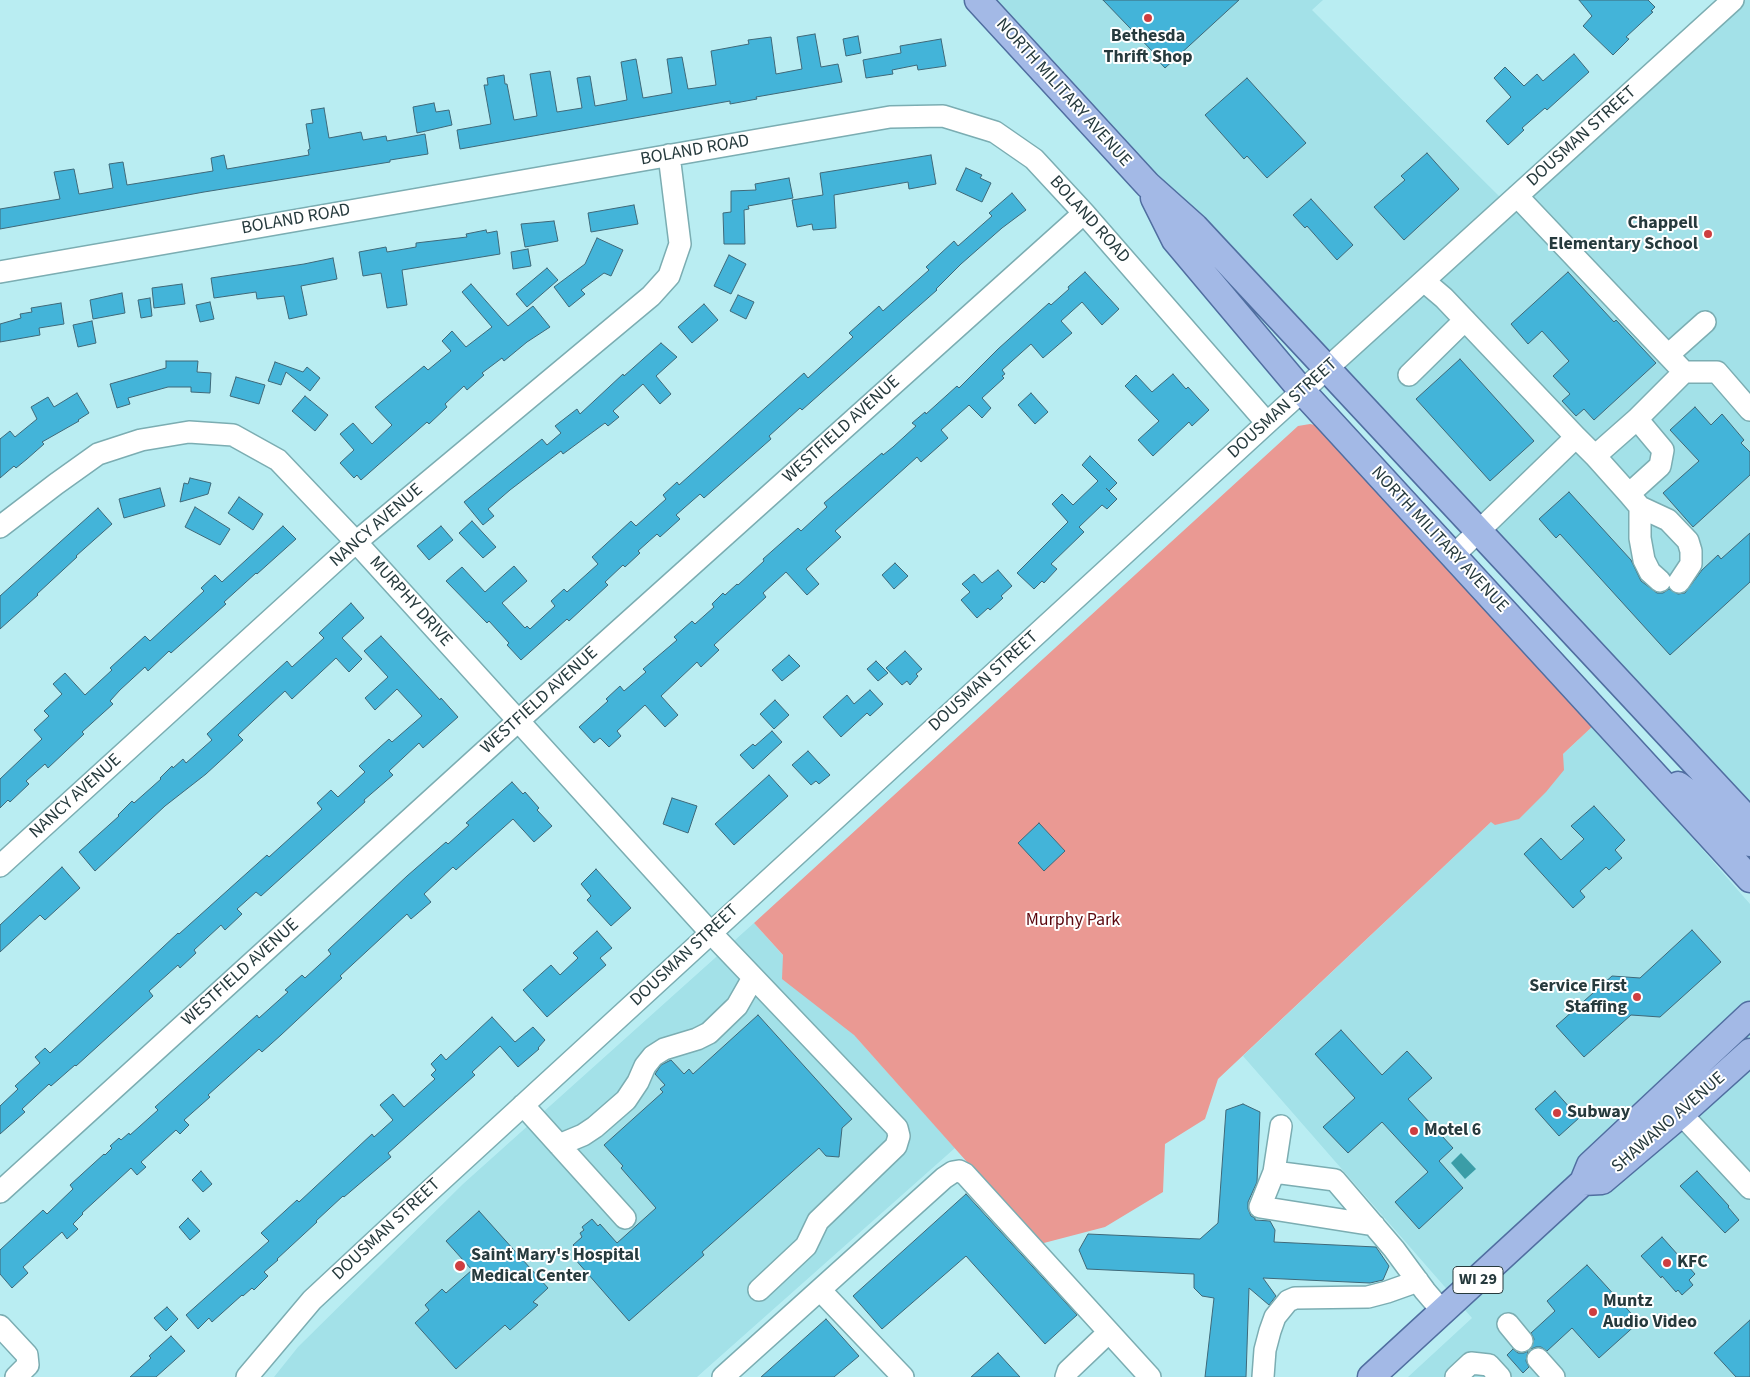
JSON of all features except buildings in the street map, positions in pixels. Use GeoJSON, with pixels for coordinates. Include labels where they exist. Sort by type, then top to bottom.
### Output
{"type":"FeatureCollection","features":[{"type":"Feature","properties":{"kind":"main road","name":"NORTH MILITARY AVENUE"},"geometry":{"type":"LineString","coordinates":[[978,0],[1148,185],[1195,227],[1328,368],[1750,822]]}},
{"type":"Feature","properties":{"kind":"main road","name":"NORTH MILITARY AVENUE"},"geometry":{"type":"LineString","coordinates":[[1148,185],[1175,240],[1302,391],[1750,879]]}},
{"type":"Feature","properties":{"kind":"main road"},"geometry":{"type":"LineString","coordinates":[[1637,756],[1712,809],[1750,843]]}},
{"type":"Feature","properties":{"kind":"main road","name":"SHAWANO AVENUE"},"geometry":{"type":"LineString","coordinates":[[1371,1377],[1583,1182],[1602,1181],[1673,1105],[1750,1015]]}},
{"type":"Feature","properties":{"kind":"main road","name":"SHAWANO AVENUE"},"geometry":{"type":"LineString","coordinates":[[1673,1105],[1750,1052]]}},
{"type":"Feature","properties":{"kind":"street","name":"DOUSMAN STREET"},"geometry":{"type":"LineString","coordinates":[[246,1377],[312,1300],[710,932],[1733,0]]}},
{"type":"Feature","properties":{"kind":"street","name":"BOLAND ROAD"},"geometry":{"type":"LineString","coordinates":[[0,272],[890,117],[943,116],[995,132],[1034,159],[1084,213],[1267,423]]}},
{"type":"Feature","properties":{"kind":"street","name":"NANCY AVENUE"},"geometry":{"type":"LineString","coordinates":[[0,866],[356,542],[650,296],[669,276],[680,244],[669,155]]}},
{"type":"Feature","properties":{"kind":"street"},"geometry":{"type":"LineString","coordinates":[[1517,196],[1684,372]]}},
{"type":"Feature","properties":{"kind":"street","name":"WESTFIELD AVENUE"},"geometry":{"type":"LineString","coordinates":[[0,1192],[518,721],[1084,213]]}},
{"type":"Feature","properties":{"kind":"street"},"geometry":{"type":"LineString","coordinates":[[1424,281],[1444,298],[1595,456],[1634,500],[1668,520],[1688,541],[1691,551],[1691,564],[1670,581],[1650,572],[1644,560],[1634,500],[1660,466],[1663,450],[1637,419]]}},
{"type":"Feature","properties":{"kind":"street"},"geometry":{"type":"LineString","coordinates":[[1408,375],[1465,320]]}},
{"type":"Feature","properties":{"kind":"street"},"geometry":{"type":"LineString","coordinates":[[1668,355],[1705,322]]}},
{"type":"Feature","properties":{"kind":"street"},"geometry":{"type":"LineString","coordinates":[[1595,456],[1637,419],[1684,372],[1717,372],[1750,410]]}},
{"type":"Feature","properties":{"kind":"street","name":"MURPHY DRIVE"},"geometry":{"type":"LineString","coordinates":[[0,527],[98,454],[141,440],[189,432],[233,435],[278,460],[356,542],[710,932],[897,1128],[899,1136],[896,1146],[818,1221],[806,1246],[759,1290]]}},
{"type":"Feature","properties":{"kind":"street"},"geometry":{"type":"LineString","coordinates":[[1453,556],[1480,532],[1576,437]]}},
{"type":"Feature","properties":{"kind":"street"},"geometry":{"type":"LineString","coordinates":[[559,1145],[583,1135],[595,1127],[626,1100],[638,1082],[645,1066],[653,1056],[664,1049],[697,1039],[709,1032],[736,1006],[753,978]]}},
{"type":"Feature","properties":{"kind":"street"},"geometry":{"type":"LineString","coordinates":[[523,1105],[625,1218]]}},
{"type":"Feature","properties":{"kind":"street"},"geometry":{"type":"LineString","coordinates":[[1673,1105],[1750,1188]]}},
{"type":"Feature","properties":{"kind":"street"},"geometry":{"type":"LineString","coordinates":[[1281,1126],[1274,1172],[1260,1207],[1374,1225]]}},
{"type":"Feature","properties":{"kind":"street"},"geometry":{"type":"LineString","coordinates":[[724,1377],[944,1178],[953,1172],[959,1171],[965,1174],[1109,1332],[1140,1373]]}},
{"type":"Feature","properties":{"kind":"street"},"geometry":{"type":"LineString","coordinates":[[1274,1172],[1335,1180],[1394,1249],[1443,1312]]}},
{"type":"Feature","properties":{"kind":"street"},"geometry":{"type":"LineString","coordinates":[[1263,1377],[1265,1350],[1270,1331],[1275,1317],[1288,1302],[1295,1298],[1368,1297],[1418,1281]]}},
{"type":"Feature","properties":{"kind":"street"},"geometry":{"type":"LineString","coordinates":[[820,1290],[902,1377]]}},
{"type":"Feature","properties":{"kind":"street"},"geometry":{"type":"LineString","coordinates":[[1508,1324],[1522,1341]]}},
{"type":"Feature","properties":{"kind":"street"},"geometry":{"type":"LineString","coordinates":[[0,1326],[27,1355],[28,1365],[16,1377]]}},
{"type":"Feature","properties":{"kind":"street"},"geometry":{"type":"LineString","coordinates":[[1066,1377],[1068,1371],[1109,1332]]}},
{"type":"Feature","properties":{"kind":"street"},"geometry":{"type":"LineString","coordinates":[[1538,1359],[1554,1377]]}},
{"type":"Feature","properties":{"kind":"street"},"geometry":{"type":"LineString","coordinates":[[1456,1377],[1471,1363],[1488,1365],[1500,1377]]}},
{"type":"Feature","properties":{"kind":"shaded area"},"geometry":{"type":"Polygon","coordinates":[[[978,0],[1323,0],[1312,10],[1508,205],[1733,0],[1750,0],[1750,822],[978,0]]]}},
{"type":"Feature","properties":{"kind":"shaded area"},"geometry":{"type":"Polygon","coordinates":[[[1594,725],[1750,904],[1750,1377],[1408,1377],[1472,1318],[1243,1056],[1594,725]]]}},
{"type":"Feature","properties":{"kind":"shaded area"},"geometry":{"type":"Polygon","coordinates":[[[754,923],[955,1148],[697,1377],[274,1377],[298,1347],[463,1184],[754,923]]]}},
{"type":"Feature","properties":{"kind":"shaded area"},"geometry":{"type":"Polygon","coordinates":[[[1461,1153],[1476,1169],[1465,1179],[1451,1163],[1461,1153]]]}},
{"type":"Feature","properties":{"kind":"green space","name":"Murphy Park"},"geometry":{"type":"Polygon","coordinates":[[[1310,424],[1320,426],[1594,725],[1563,754],[1564,770],[1546,792],[1519,819],[1495,825],[1491,822],[1218,1079],[1205,1119],[1165,1144],[1163,1192],[1105,1227],[1040,1244],[854,1035],[782,979],[783,955],[754,923],[1298,426],[1310,424]]]}},
{"type":"Feature","properties":{"kind":"place","name":"Bethesda Thrift Shop"},"geometry":{"type":"Point","coordinates":[1148,18]}},
{"type":"Feature","properties":{"kind":"place","name":"Chappell Elementary School"},"geometry":{"type":"Point","coordinates":[1708,234]}},
{"type":"Feature","properties":{"kind":"place","name":"Service First Staffing"},"geometry":{"type":"Point","coordinates":[1637,997]}},
{"type":"Feature","properties":{"kind":"place","name":"Subway"},"geometry":{"type":"Point","coordinates":[1557,1113]}},
{"type":"Feature","properties":{"kind":"place","name":"Motel 6"},"geometry":{"type":"Point","coordinates":[1414,1131]}},
{"type":"Feature","properties":{"kind":"place","name":"KFC"},"geometry":{"type":"Point","coordinates":[1667,1263]}},
{"type":"Feature","properties":{"kind":"place","name":"Saint Mary's Hospital Medical Center"},"geometry":{"type":"Point","coordinates":[460,1266]}},
{"type":"Feature","properties":{"kind":"place","name":"Muntz Audio Video"},"geometry":{"type":"Point","coordinates":[1593,1312]}}]}
